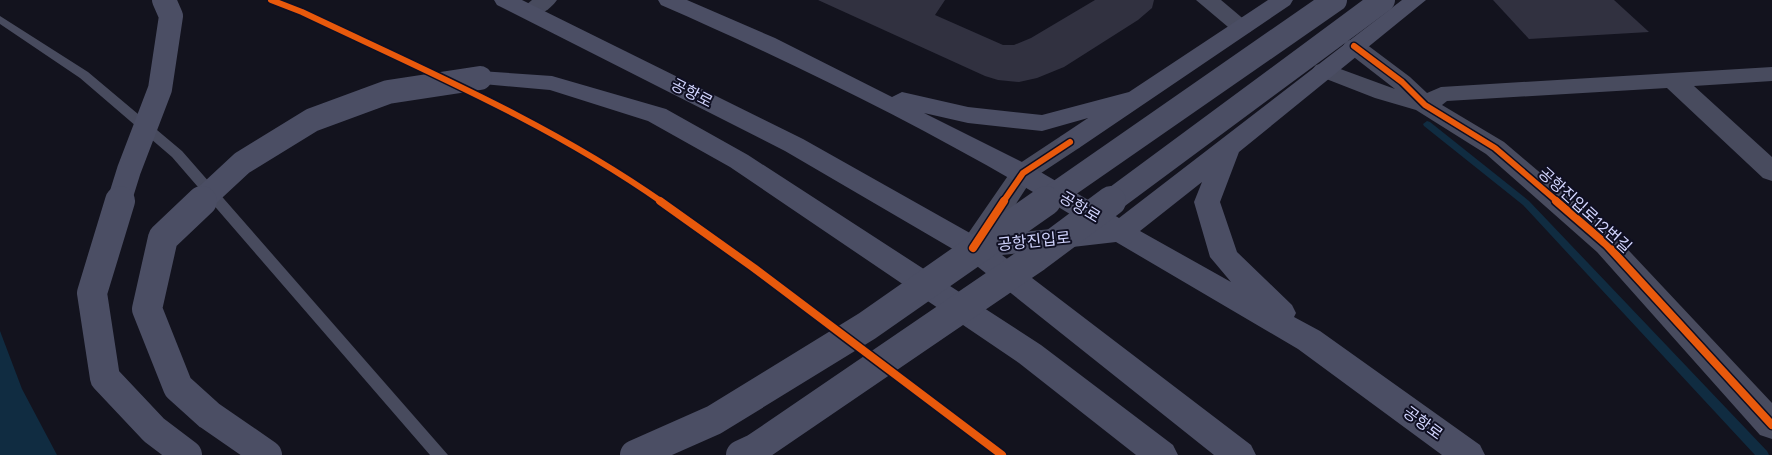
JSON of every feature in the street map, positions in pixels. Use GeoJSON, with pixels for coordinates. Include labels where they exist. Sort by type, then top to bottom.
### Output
{"type":"FeatureCollection","features":[{"type":"Feature","properties":{"kind":"main road"},"geometry":{"type":"LineString","coordinates":[[164,0],[171,16],[160,89],[129,170],[92,293],[105,378],[154,430],[186,455]]}},
{"type":"Feature","properties":{"kind":"main road","name":"공항로"},"geometry":{"type":"LineString","coordinates":[[505,0],[538,5],[794,145],[973,248],[1239,455]]}},
{"type":"Feature","properties":{"kind":"main road","name":"공항로"},"geometry":{"type":"LineString","coordinates":[[669,0],[768,43],[1023,173],[1120,232],[1309,340],[1468,455]]}},
{"type":"Feature","properties":{"kind":"main road","name":"공항진입로"},"geometry":{"type":"LineString","coordinates":[[1070,142],[1282,0]]}},
{"type":"Feature","properties":{"kind":"main road"},"geometry":{"type":"LineString","coordinates":[[635,455],[714,420],[867,326],[1335,0]]}},
{"type":"Feature","properties":{"kind":"main road"},"geometry":{"type":"LineString","coordinates":[[742,455],[756,448],[1036,257],[1383,0]]}},
{"type":"Feature","properties":{"kind":"main road"},"geometry":{"type":"LineString","coordinates":[[1120,232],[1354,46],[1415,0]]}},
{"type":"Feature","properties":{"kind":"main road"},"geometry":{"type":"LineString","coordinates":[[267,455],[209,415],[178,387],[148,309],[164,238],[242,163],[312,120],[388,92],[480,78],[552,83],[665,120],[739,161],[1030,354],[1161,455]]}},
{"type":"Feature","properties":{"kind":"main road"},"geometry":{"type":"LineString","coordinates":[[860,90],[968,115],[1042,123],[1137,96]]}},
{"type":"Feature","properties":{"kind":"main road"},"geometry":{"type":"LineString","coordinates":[[1227,147],[1207,202],[1224,257],[1309,340]]}},
{"type":"Feature","properties":{"kind":"main road","name":"공항진입로"},"geometry":{"type":"LineString","coordinates":[[973,248],[1120,232]]}},
{"type":"Feature","properties":{"kind":"street"},"geometry":{"type":"LineString","coordinates":[[1207,0],[1242,26]]}},
{"type":"Feature","properties":{"kind":"street","name":"공항진입로12번길"},"geometry":{"type":"LineString","coordinates":[[1354,46],[1402,82],[1425,104],[1495,148],[1607,245],[1772,425]]}},
{"type":"Feature","properties":{"kind":"street"},"geometry":{"type":"LineString","coordinates":[[1324,70],[1347,77],[1383,93],[1425,104],[1441,94],[1772,74]]}},
{"type":"Feature","properties":{"kind":"street"},"geometry":{"type":"LineString","coordinates":[[1672,79],[1772,172]]}},
{"type":"Feature","properties":{"kind":"street","name":"공항진입로"},"geometry":{"type":"LineString","coordinates":[[973,248],[1023,173],[1070,142]]}},
{"type":"Feature","properties":{"kind":"lane"},"geometry":{"type":"LineString","coordinates":[[0,19],[84,75],[177,154],[440,455]]}},
{"type":"Feature","properties":{"kind":"water"},"geometry":{"type":"Polygon","coordinates":[[[0,331],[22,389],[57,455],[0,455],[0,331]]]}},
{"type":"Feature","properties":{"kind":"building"},"geometry":{"type":"Polygon","coordinates":[[[818,0],[945,0],[935,15],[1003,45],[1014,45],[1031,38],[1095,0],[1154,0],[1152,8],[1138,20],[1064,67],[1037,78],[1019,82],[998,80],[985,76],[818,0]]]}},
{"type":"Feature","properties":{"kind":"building"},"geometry":{"type":"Polygon","coordinates":[[[1493,0],[1614,0],[1649,32],[1529,39],[1493,0]]]}},
{"type":"Feature","properties":{"kind":"waterway"},"geometry":{"type":"LineString","coordinates":[[1427,124],[1526,203],[1763,455]]}},
{"type":"Feature","properties":{"kind":"cycle path"},"geometry":{"type":"LineString","coordinates":[[271,0],[302,12],[507,110],[637,185],[754,268],[1002,455]]}},
{"type":"Feature","properties":{"kind":"cycle path"},"geometry":{"type":"LineString","coordinates":[[1354,46],[1402,82],[1425,105],[1495,148],[1607,245],[1772,425]]}},
{"type":"Feature","properties":{"kind":"cycle path"},"geometry":{"type":"LineString","coordinates":[[973,248],[1023,173],[1070,142]]}}]}
